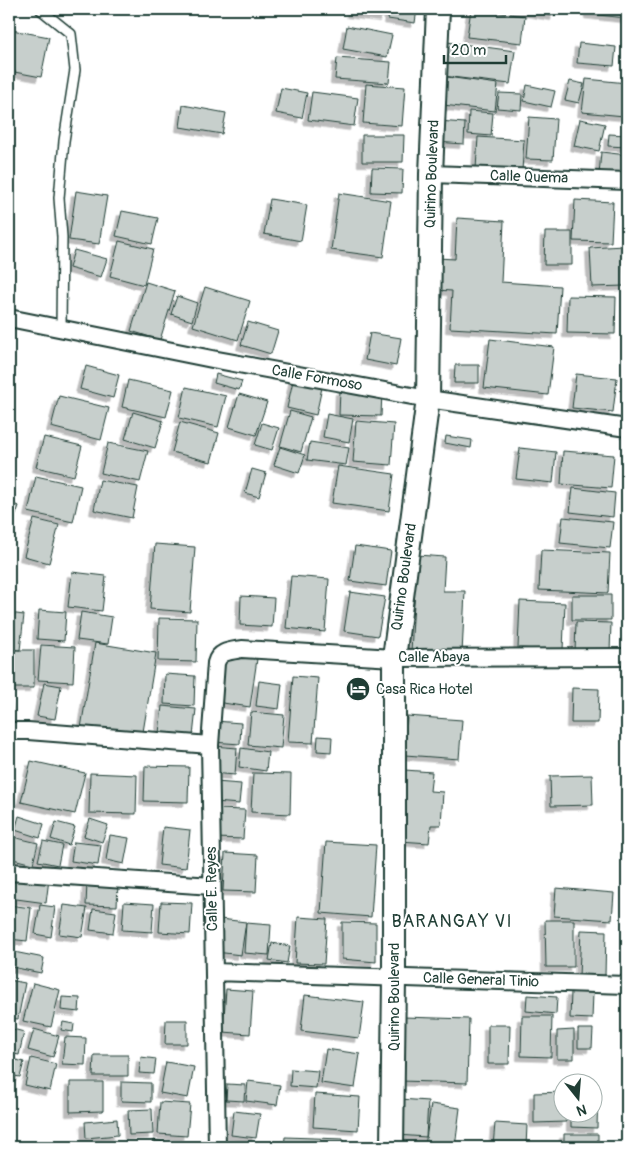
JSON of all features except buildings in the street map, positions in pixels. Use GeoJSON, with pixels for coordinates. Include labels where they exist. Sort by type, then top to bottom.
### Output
{"type":"FeatureCollection","features":[{"type":"Feature","properties":{"kind":"main road","name":"Quirino Boulevard"},"geometry":{"type":"LineString","coordinates":[[392,1147],[394,658],[428,399],[431,174],[438,9]]}},
{"type":"Feature","properties":{"kind":"street","name":"Calle Quema"},"geometry":{"type":"LineString","coordinates":[[431,174],[627,181]]}},
{"type":"Feature","properties":{"kind":"street","name":"Calle Formoso"},"geometry":{"type":"LineString","coordinates":[[9,318],[212,359],[428,399],[627,428]]}},
{"type":"Feature","properties":{"kind":"street","name":"Calle Abaya"},"geometry":{"type":"LineString","coordinates":[[242,649],[394,658],[627,657]]}},
{"type":"Feature","properties":{"kind":"street","name":"Calle E. Reyes"},"geometry":{"type":"LineString","coordinates":[[217,1147],[210,745],[217,658],[225,653],[242,649]]}},
{"type":"Feature","properties":{"kind":"street"},"geometry":{"type":"LineString","coordinates":[[9,731],[210,745]]}},
{"type":"Feature","properties":{"kind":"street"},"geometry":{"type":"LineString","coordinates":[[9,872],[212,886]]}},
{"type":"Feature","properties":{"kind":"street","name":"Calle General Tinio"},"geometry":{"type":"LineString","coordinates":[[214,972],[627,985]]}},
{"type":"Feature","properties":{"kind":"lane"},"geometry":{"type":"LineString","coordinates":[[40,9],[70,34],[75,70],[64,140],[59,198],[62,237],[62,328]]}},
{"type":"Feature","properties":{"kind":"place","name":"Casa Rica Hotel"},"geometry":{"type":"Point","coordinates":[358,689]}},
{"type":"Feature","properties":{"kind":"district","name":"BARANGAY VI"},"geometry":{"type":"Point","coordinates":[452,921]}}]}
